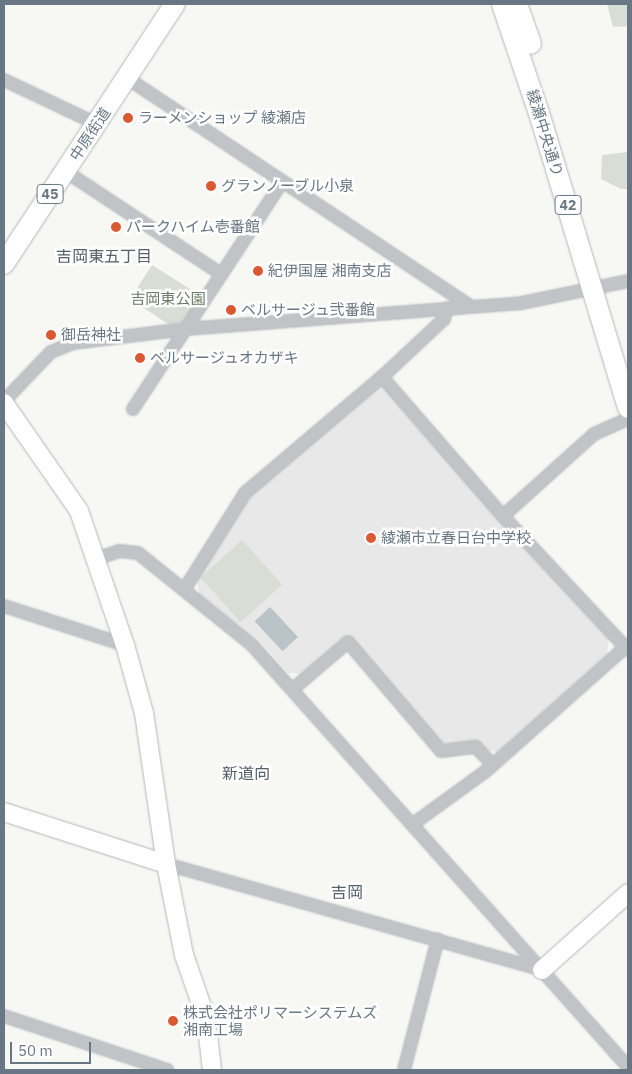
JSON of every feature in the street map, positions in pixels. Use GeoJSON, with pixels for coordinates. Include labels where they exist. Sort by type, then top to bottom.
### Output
{"type":"FeatureCollection","features":[{"type":"Feature","properties":{"kind":"main road","name":"中原街道"},"geometry":{"type":"LineString","coordinates":[[4,264],[175,4]]}},
{"type":"Feature","properties":{"kind":"main road","name":"綾瀬中央通り"},"geometry":{"type":"LineString","coordinates":[[502,4],[628,364]]}},
{"type":"Feature","properties":{"kind":"main road","name":"綾瀬中央通り"},"geometry":{"type":"LineString","coordinates":[[518,4],[600,287],[628,408]]}},
{"type":"Feature","properties":{"kind":"street"},"geometry":{"type":"LineString","coordinates":[[127,78],[470,306]]}},
{"type":"Feature","properties":{"kind":"street"},"geometry":{"type":"LineString","coordinates":[[4,80],[97,124]]}},
{"type":"Feature","properties":{"kind":"street"},"geometry":{"type":"LineString","coordinates":[[65,171],[221,274]]}},
{"type":"Feature","properties":{"kind":"street"},"geometry":{"type":"LineString","coordinates":[[133,408],[282,182]]}},
{"type":"Feature","properties":{"kind":"street"},"geometry":{"type":"LineString","coordinates":[[212,1070],[206,1018],[184,955],[166,864],[144,713],[125,646],[95,559],[70,495],[4,402],[51,352],[73,343],[185,329],[522,303],[628,281]]}},
{"type":"Feature","properties":{"kind":"street"},"geometry":{"type":"LineString","coordinates":[[184,590],[245,493],[382,377],[444,319],[447,308]]}},
{"type":"Feature","properties":{"kind":"street"},"geometry":{"type":"LineString","coordinates":[[382,377],[503,516],[627,647],[492,764],[413,824]]}},
{"type":"Feature","properties":{"kind":"street"},"geometry":{"type":"LineString","coordinates":[[503,516],[594,434],[628,419]]}},
{"type":"Feature","properties":{"kind":"street"},"geometry":{"type":"LineString","coordinates":[[95,559],[119,551],[138,553],[252,645],[628,1067]]}},
{"type":"Feature","properties":{"kind":"street"},"geometry":{"type":"LineString","coordinates":[[4,606],[125,646]]}},
{"type":"Feature","properties":{"kind":"street"},"geometry":{"type":"LineString","coordinates":[[292,689],[348,642],[441,751],[476,748],[492,764]]}},
{"type":"Feature","properties":{"kind":"street"},"geometry":{"type":"LineString","coordinates":[[4,812],[166,864],[438,939],[542,970]]}},
{"type":"Feature","properties":{"kind":"street"},"geometry":{"type":"LineString","coordinates":[[542,970],[628,893]]}},
{"type":"Feature","properties":{"kind":"street"},"geometry":{"type":"LineString","coordinates":[[404,1070],[438,939]]}},
{"type":"Feature","properties":{"kind":"street"},"geometry":{"type":"LineString","coordinates":[[4,1016],[167,1070]]}},
{"type":"Feature","properties":{"kind":"shaded area","name":"綾瀬市立春日台中学校"},"geometry":{"type":"Polygon","coordinates":[[[379,386],[609,638],[607,654],[497,752],[438,742],[347,634],[302,674],[288,673],[261,642],[199,594],[197,579],[250,496],[379,386]]]}},
{"type":"Feature","properties":{"kind":"shaded area"},"geometry":{"type":"Polygon","coordinates":[[[270,607],[298,637],[283,651],[255,621],[270,607]]]}},
{"type":"Feature","properties":{"kind":"green space"},"geometry":{"type":"Polygon","coordinates":[[[607,4],[628,4],[628,26],[613,27],[607,4]]]}},
{"type":"Feature","properties":{"kind":"green space"},"geometry":{"type":"Polygon","coordinates":[[[628,152],[628,189],[621,189],[601,179],[602,155],[628,152]]]}},
{"type":"Feature","properties":{"kind":"green space","name":"吉岡東公園"},"geometry":{"type":"Polygon","coordinates":[[[152,265],[201,296],[183,322],[168,324],[130,299],[152,265]]]}},
{"type":"Feature","properties":{"kind":"green space"},"geometry":{"type":"Polygon","coordinates":[[[242,540],[282,585],[241,622],[200,577],[242,540]]]}},
{"type":"Feature","properties":{"kind":"place","name":"ラーメンショップ 綾瀬店"},"geometry":{"type":"Point","coordinates":[128,118]}},
{"type":"Feature","properties":{"kind":"place","name":"グランノーブル小泉"},"geometry":{"type":"Point","coordinates":[211,186]}},
{"type":"Feature","properties":{"kind":"place","name":"パークハイム壱番館"},"geometry":{"type":"Point","coordinates":[116,227]}},
{"type":"Feature","properties":{"kind":"place","name":"紀伊国屋 湘南支店"},"geometry":{"type":"Point","coordinates":[258,271]}},
{"type":"Feature","properties":{"kind":"place","name":"ベルサージュ弐番館"},"geometry":{"type":"Point","coordinates":[231,310]}},
{"type":"Feature","properties":{"kind":"place","name":"御岳神社"},"geometry":{"type":"Point","coordinates":[51,335]}},
{"type":"Feature","properties":{"kind":"place","name":"ベルサージュオカザキ"},"geometry":{"type":"Point","coordinates":[140,358]}},
{"type":"Feature","properties":{"kind":"place","name":"綾瀬市立春日台中学校"},"geometry":{"type":"Point","coordinates":[371,538]}},
{"type":"Feature","properties":{"kind":"place","name":"株式会社ポリマーシステムズ 湘南工場"},"geometry":{"type":"Point","coordinates":[173,1021]}},
{"type":"Feature","properties":{"kind":"district","name":"吉岡東五丁目"},"geometry":{"type":"Point","coordinates":[104,256]}},
{"type":"Feature","properties":{"kind":"district","name":"新道向"},"geometry":{"type":"Point","coordinates":[246,773]}},
{"type":"Feature","properties":{"kind":"district","name":"吉岡"},"geometry":{"type":"Point","coordinates":[347,892]}}]}
